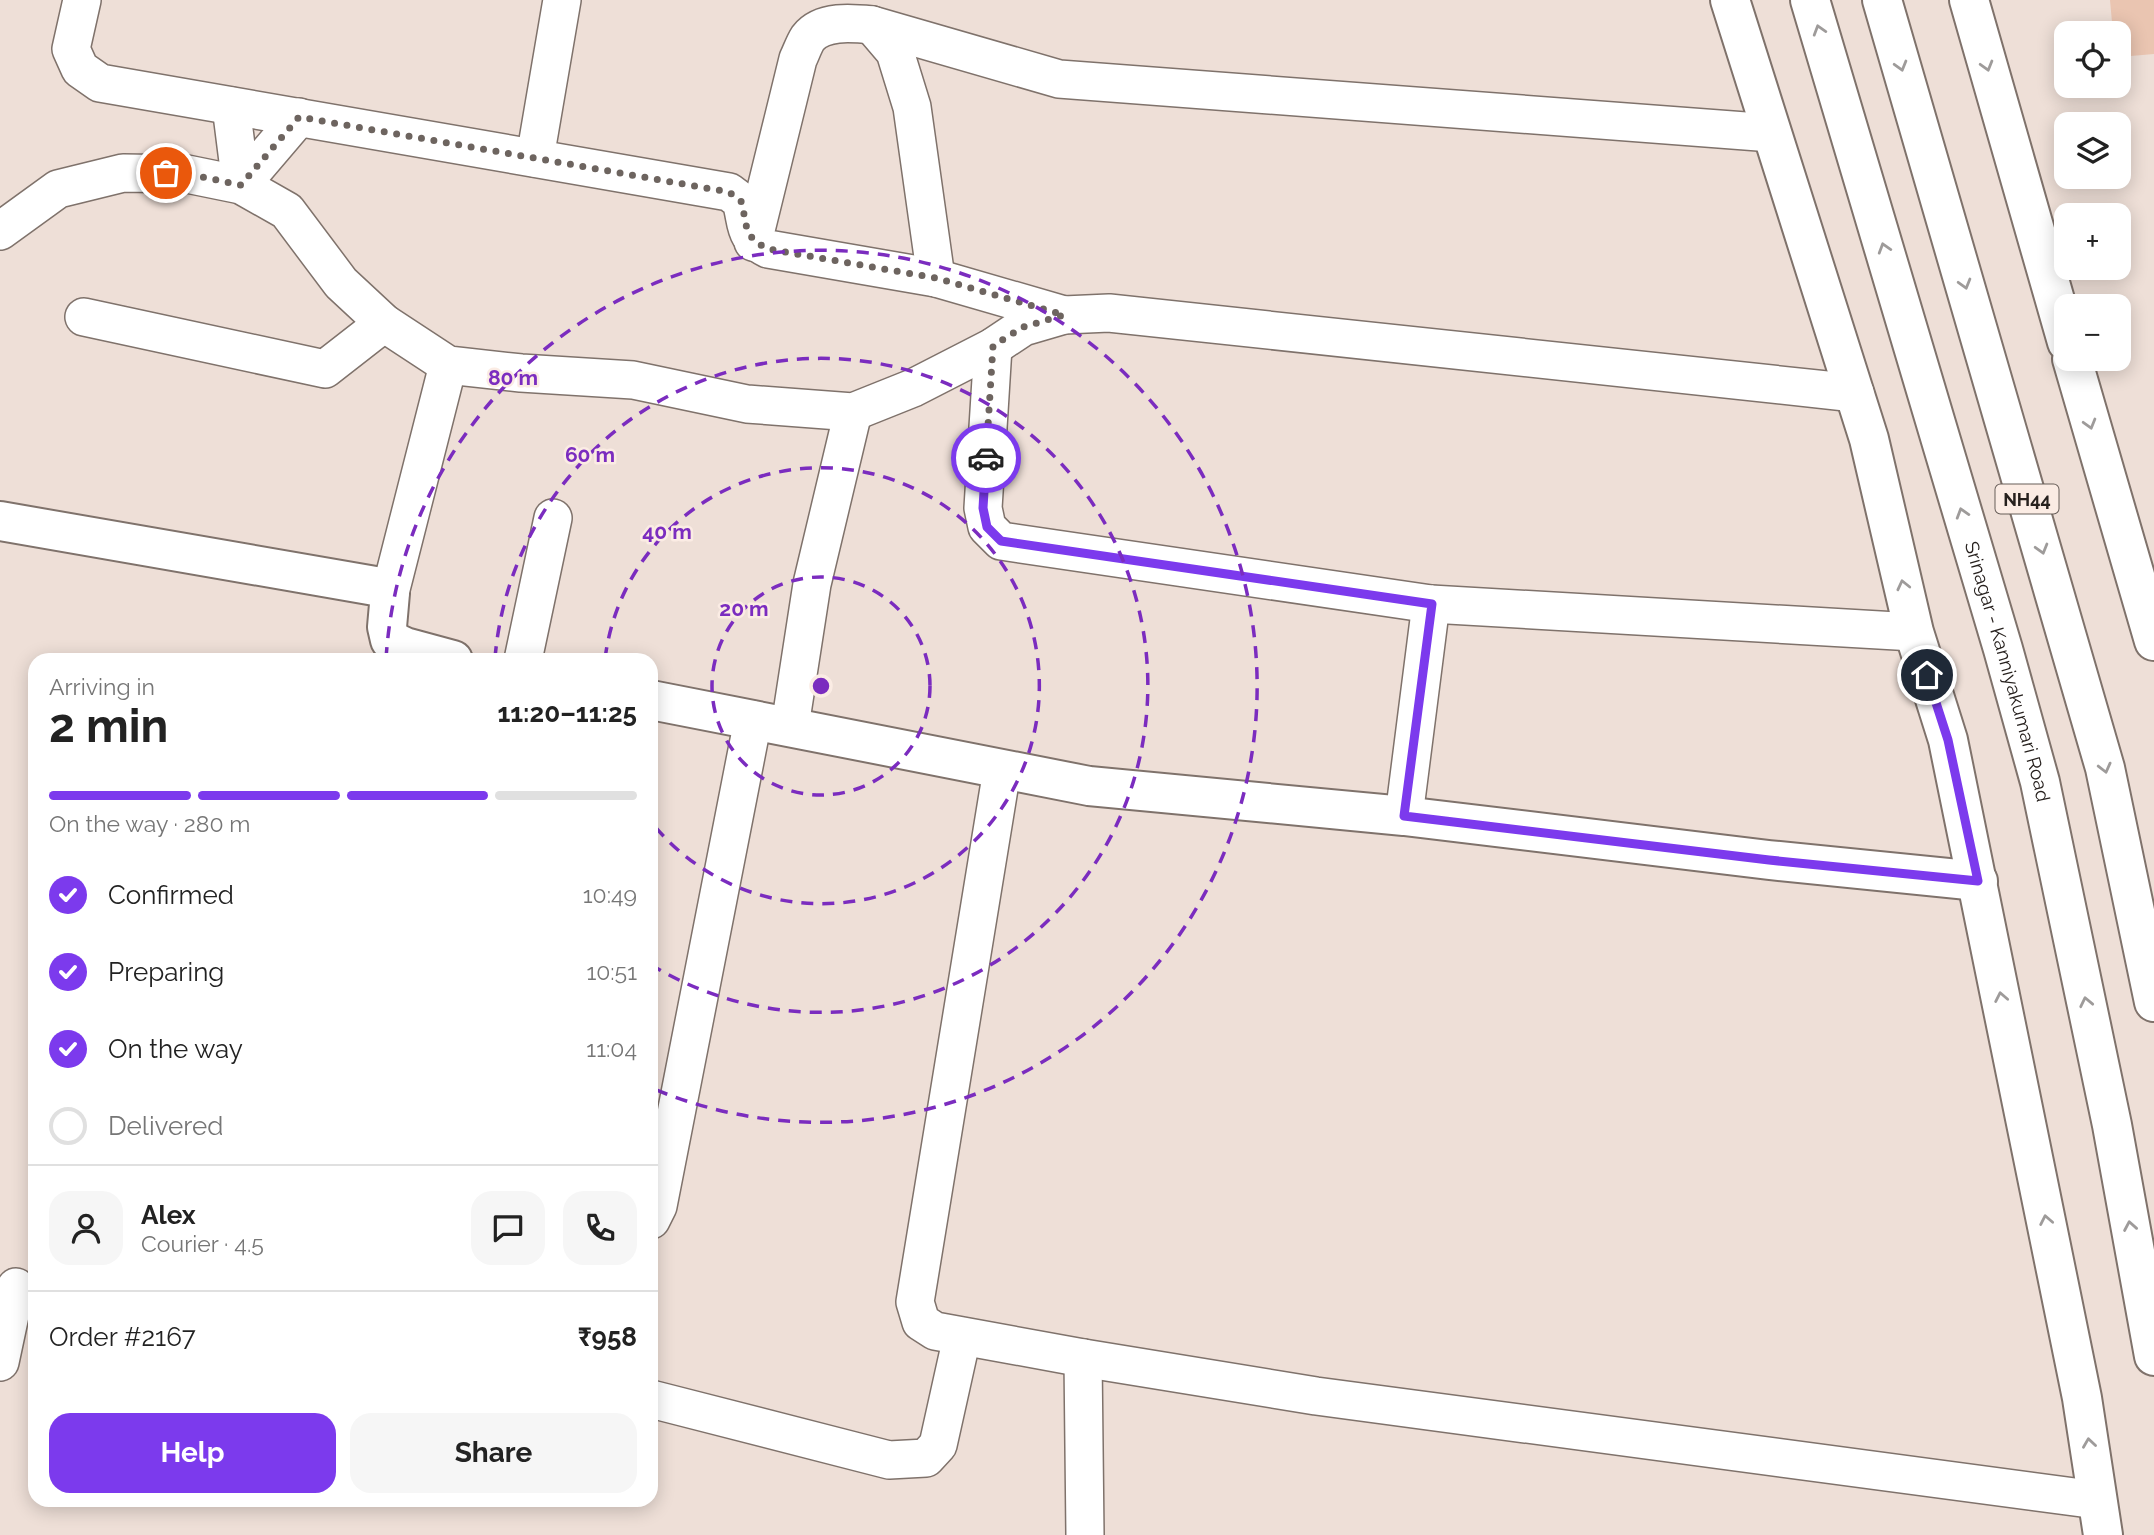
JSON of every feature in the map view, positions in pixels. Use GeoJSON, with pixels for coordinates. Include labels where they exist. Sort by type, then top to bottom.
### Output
{"type":"FeatureCollection","features":[{"type":"Feature","properties":{"kind":"main road"},"geometry":{"type":"LineString","coordinates":[[1730,0],[1869,439],[1914,632],[1948,740],[2082,1398],[2100,1518]]}},
{"type":"Feature","properties":{"kind":"main road","name":"Srinagar - Kanniyakumari Road"},"geometry":{"type":"LineString","coordinates":[[1810,0],[2040,782],[2112,1125],[2154,1356]]}},
{"type":"Feature","properties":{"kind":"main road","name":"NH44"},"geometry":{"type":"LineString","coordinates":[[1882,0],[2105,768],[2154,1002]]}},
{"type":"Feature","properties":{"kind":"main road"},"geometry":{"type":"LineString","coordinates":[[1969,0],[2054,297]]}},
{"type":"Feature","properties":{"kind":"main road"},"geometry":{"type":"LineString","coordinates":[[2075,371],[2154,641]]}},
{"type":"Feature","properties":{"kind":"main road"},"geometry":{"type":"LineString","coordinates":[[0,521],[375,586],[390,593],[387,627],[390,640],[405,648],[425,653]]}},
{"type":"Feature","properties":{"kind":"main road"},"geometry":{"type":"LineString","coordinates":[[658,701],[1089,786],[1404,816],[1769,860],[1978,881]]}},
{"type":"Feature","properties":{"kind":"street"},"geometry":{"type":"LineString","coordinates":[[82,0],[71,49],[80,69],[100,83],[729,192],[741,201],[747,230],[753,242],[768,249],[936,278],[1064,315]]}},
{"type":"Feature","properties":{"kind":"street"},"geometry":{"type":"LineString","coordinates":[[536,158],[562,0]]}},
{"type":"Feature","properties":{"kind":"street"},"geometry":{"type":"LineString","coordinates":[[753,242],[798,59],[808,37],[821,28],[845,23],[872,25],[1059,79],[1772,132]]}},
{"type":"Feature","properties":{"kind":"street"},"geometry":{"type":"LineString","coordinates":[[872,25],[895,52],[912,107],[936,278]]}},
{"type":"Feature","properties":{"kind":"street"},"geometry":{"type":"LineString","coordinates":[[231,106],[241,185]]}},
{"type":"Feature","properties":{"kind":"street"},"geometry":{"type":"LineString","coordinates":[[241,185],[299,117]]}},
{"type":"Feature","properties":{"kind":"street"},"geometry":{"type":"LineString","coordinates":[[0,231],[58,189],[123,173],[187,174],[241,185],[286,211],[341,283],[384,323],[448,365],[520,373],[633,380],[747,404],[853,412],[913,388],[1023,327],[1064,315],[1108,313],[1855,393]]}},
{"type":"Feature","properties":{"kind":"street"},"geometry":{"type":"LineString","coordinates":[[83,317],[325,369],[384,323]]}},
{"type":"Feature","properties":{"kind":"street"},"geometry":{"type":"LineString","coordinates":[[993,346],[983,508],[987,527],[1001,541],[1432,604],[1914,632]]}},
{"type":"Feature","properties":{"kind":"street"},"geometry":{"type":"LineString","coordinates":[[390,593],[448,365]]}},
{"type":"Feature","properties":{"kind":"street"},"geometry":{"type":"LineString","coordinates":[[658,1206],[772,723],[813,584],[853,412]]}},
{"type":"Feature","properties":{"kind":"street"},"geometry":{"type":"LineString","coordinates":[[524,653],[553,519]]}},
{"type":"Feature","properties":{"kind":"street"},"geometry":{"type":"LineString","coordinates":[[1404,816],[1432,604]]}},
{"type":"Feature","properties":{"kind":"street"},"geometry":{"type":"LineString","coordinates":[[1002,771],[915,1302],[921,1322],[935,1331],[1083,1358],[2100,1518]]}},
{"type":"Feature","properties":{"kind":"street"},"geometry":{"type":"LineString","coordinates":[[0,1362],[16,1287]]}},
{"type":"Feature","properties":{"kind":"street"},"geometry":{"type":"LineString","coordinates":[[658,1401],[890,1460],[926,1458],[938,1445],[962,1337]]}},
{"type":"Feature","properties":{"kind":"street"},"geometry":{"type":"LineString","coordinates":[[1083,1358],[1085,1535]]}},
{"type":"Feature","properties":{"kind":"shaded area"},"geometry":{"type":"Polygon","coordinates":[[[2110,0],[2154,0],[2154,54],[2131,56],[2131,21],[2112,21],[2110,0]]]}},
{"type":"Feature","properties":{"kind":"way so far"},"geometry":{"type":"LineString","coordinates":[[166,173],[187,174],[241,185],[299,117],[729,192],[741,201],[747,230],[753,242],[768,249],[936,278],[1064,315],[1023,327],[993,346],[986,458]]}},
{"type":"Feature","properties":{"kind":"route"},"geometry":{"type":"LineString","coordinates":[[986,458],[983,508],[987,527],[1001,541],[1432,604],[1404,816],[1769,860],[1978,881],[1948,740],[1927,675]]}}]}
